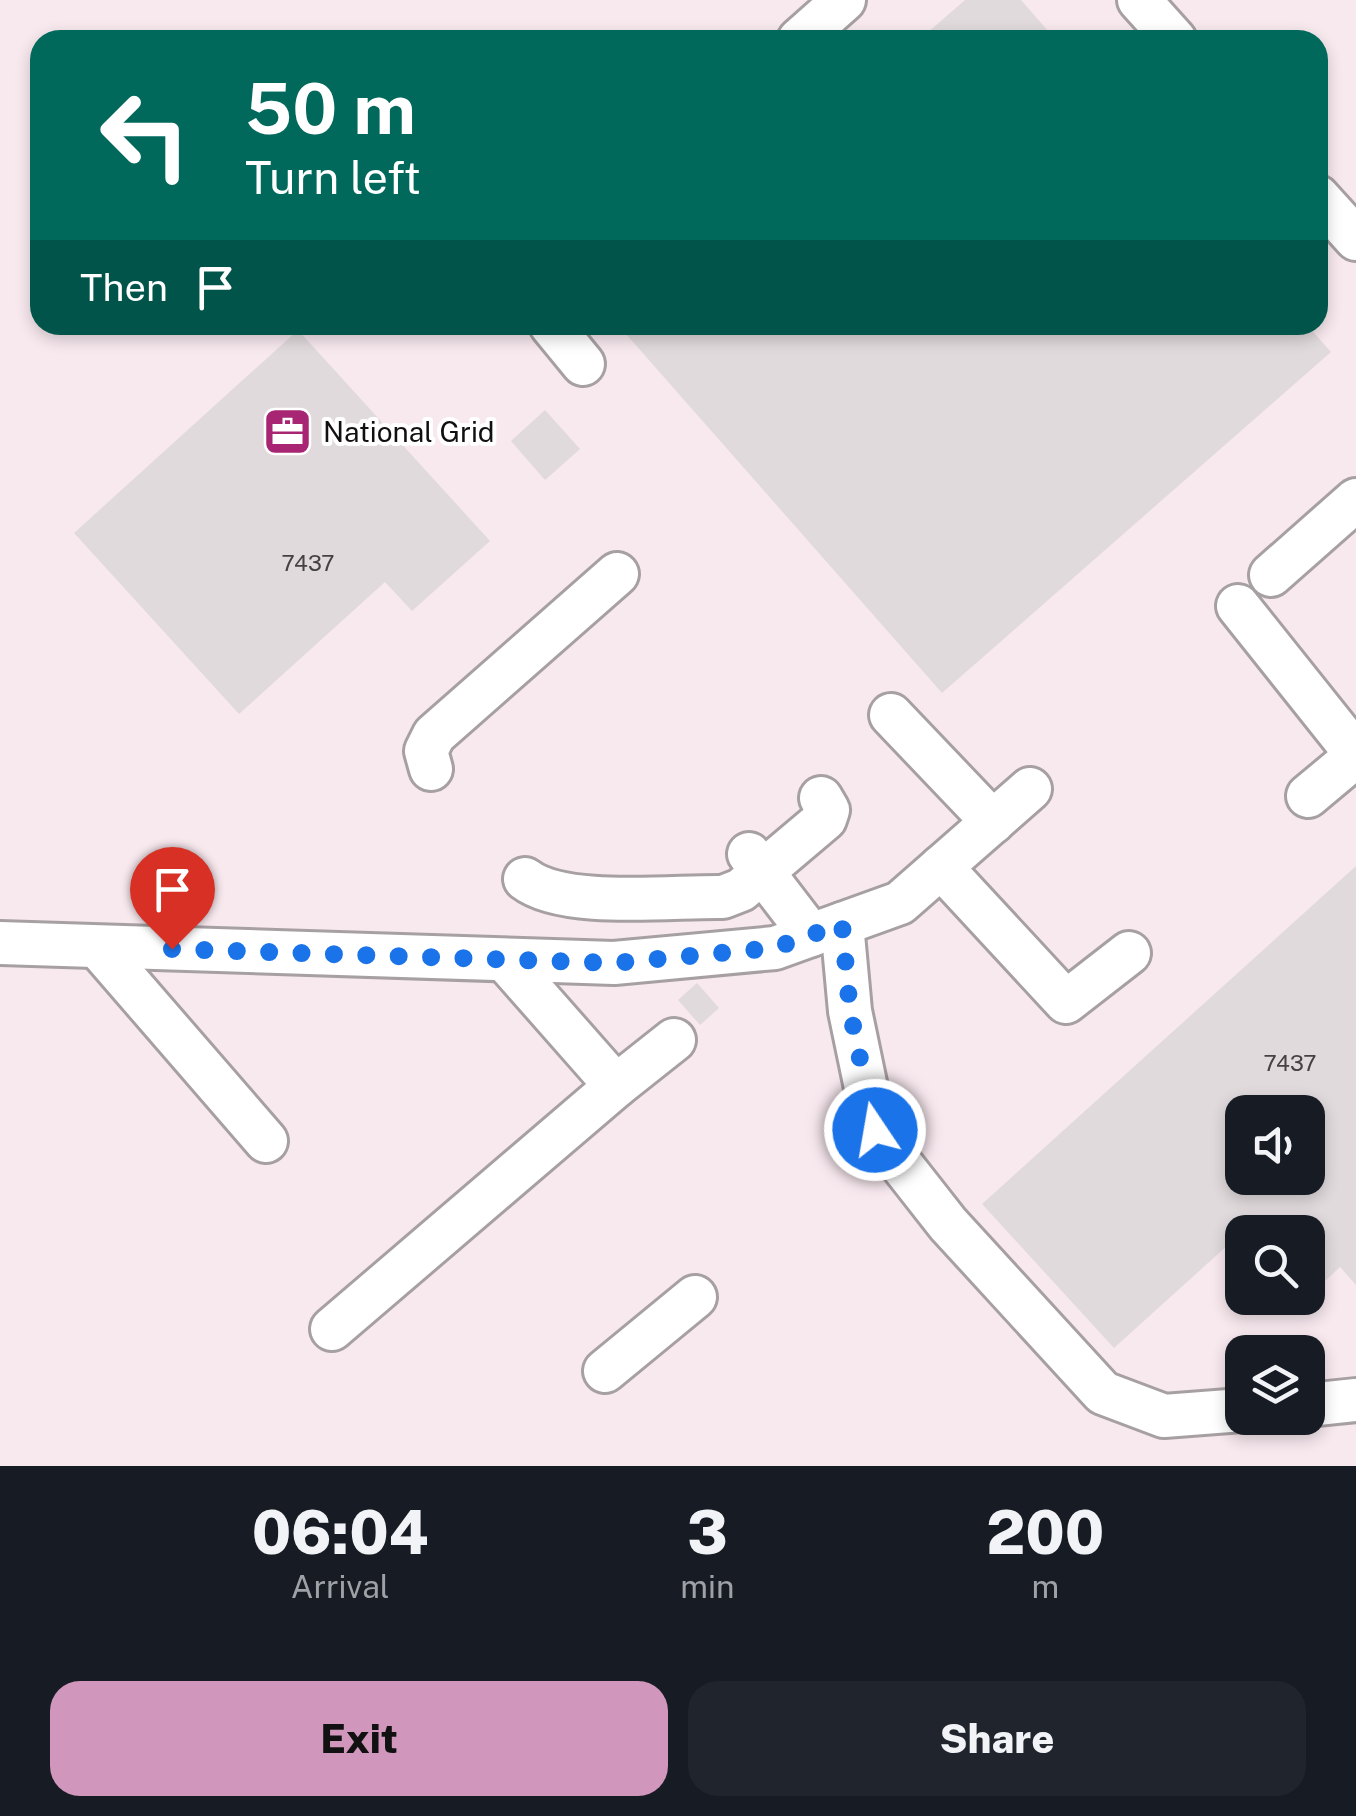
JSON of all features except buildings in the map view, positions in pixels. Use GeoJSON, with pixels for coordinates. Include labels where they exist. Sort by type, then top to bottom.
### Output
{"type":"FeatureCollection","features":[{"type":"Feature","properties":{"kind":"lane"},"geometry":{"type":"LineString","coordinates":[[810,30],[844,0]]}},
{"type":"Feature","properties":{"kind":"lane"},"geometry":{"type":"LineString","coordinates":[[1139,0],[1166,30]]}},
{"type":"Feature","properties":{"kind":"lane"},"geometry":{"type":"LineString","coordinates":[[1328,208],[1356,239]]}},
{"type":"Feature","properties":{"kind":"lane"},"geometry":{"type":"LineString","coordinates":[[559,335],[583,364]]}},
{"type":"Feature","properties":{"kind":"lane"},"geometry":{"type":"LineString","coordinates":[[1271,575],[1356,500]]}},
{"type":"Feature","properties":{"kind":"lane"},"geometry":{"type":"LineString","coordinates":[[431,769],[426,751],[434,736],[617,574]]}},
{"type":"Feature","properties":{"kind":"lane"},"geometry":{"type":"LineString","coordinates":[[1238,606],[1356,755],[1308,796]]}},
{"type":"Feature","properties":{"kind":"lane"},"geometry":{"type":"LineString","coordinates":[[890,715],[1012,805]]}},
{"type":"Feature","properties":{"kind":"lane"},"geometry":{"type":"LineString","coordinates":[[962,749],[1012,805]]}},
{"type":"Feature","properties":{"kind":"lane"},"geometry":{"type":"LineString","coordinates":[[525,880],[540,891],[574,896],[723,897],[742,890],[756,863],[824,819],[828,810],[821,798]]}},
{"type":"Feature","properties":{"kind":"lane"},"geometry":{"type":"LineString","coordinates":[[0,943],[614,963],[774,948],[900,903],[1012,805]]}},
{"type":"Feature","properties":{"kind":"lane"},"geometry":{"type":"LineString","coordinates":[[756,863],[827,929],[850,1011],[875,1130],[948,1224],[1103,1393],[1164,1416],[1225,1411]]}},
{"type":"Feature","properties":{"kind":"lane"},"geometry":{"type":"LineString","coordinates":[[941,867],[1066,1002],[1129,953]]}},
{"type":"Feature","properties":{"kind":"lane"},"geometry":{"type":"LineString","coordinates":[[98,947],[266,1141]]}},
{"type":"Feature","properties":{"kind":"lane"},"geometry":{"type":"LineString","coordinates":[[505,960],[616,1086]]}},
{"type":"Feature","properties":{"kind":"lane"},"geometry":{"type":"LineString","coordinates":[[332,1329],[674,1040]]}},
{"type":"Feature","properties":{"kind":"lane"},"geometry":{"type":"LineString","coordinates":[[604,1371],[695,1297]]}},
{"type":"Feature","properties":{"kind":"lane"},"geometry":{"type":"LineString","coordinates":[[1325,1403],[1356,1400]]}},
{"type":"Feature","properties":{"kind":"shaded area","name":"National Grid"},"geometry":{"type":"Polygon","coordinates":[[[0,0],[1356,0],[1356,1466],[0,1466],[0,0]]]}},
{"type":"Feature","properties":{"kind":"place","name":"National Grid"},"geometry":{"type":"Point","coordinates":[288,432]}},
{"type":"Feature","properties":{"kind":"route"},"geometry":{"type":"LineString","coordinates":[[172,949],[614,963],[774,948],[842,924],[850,1011],[875,1130]]}}]}
